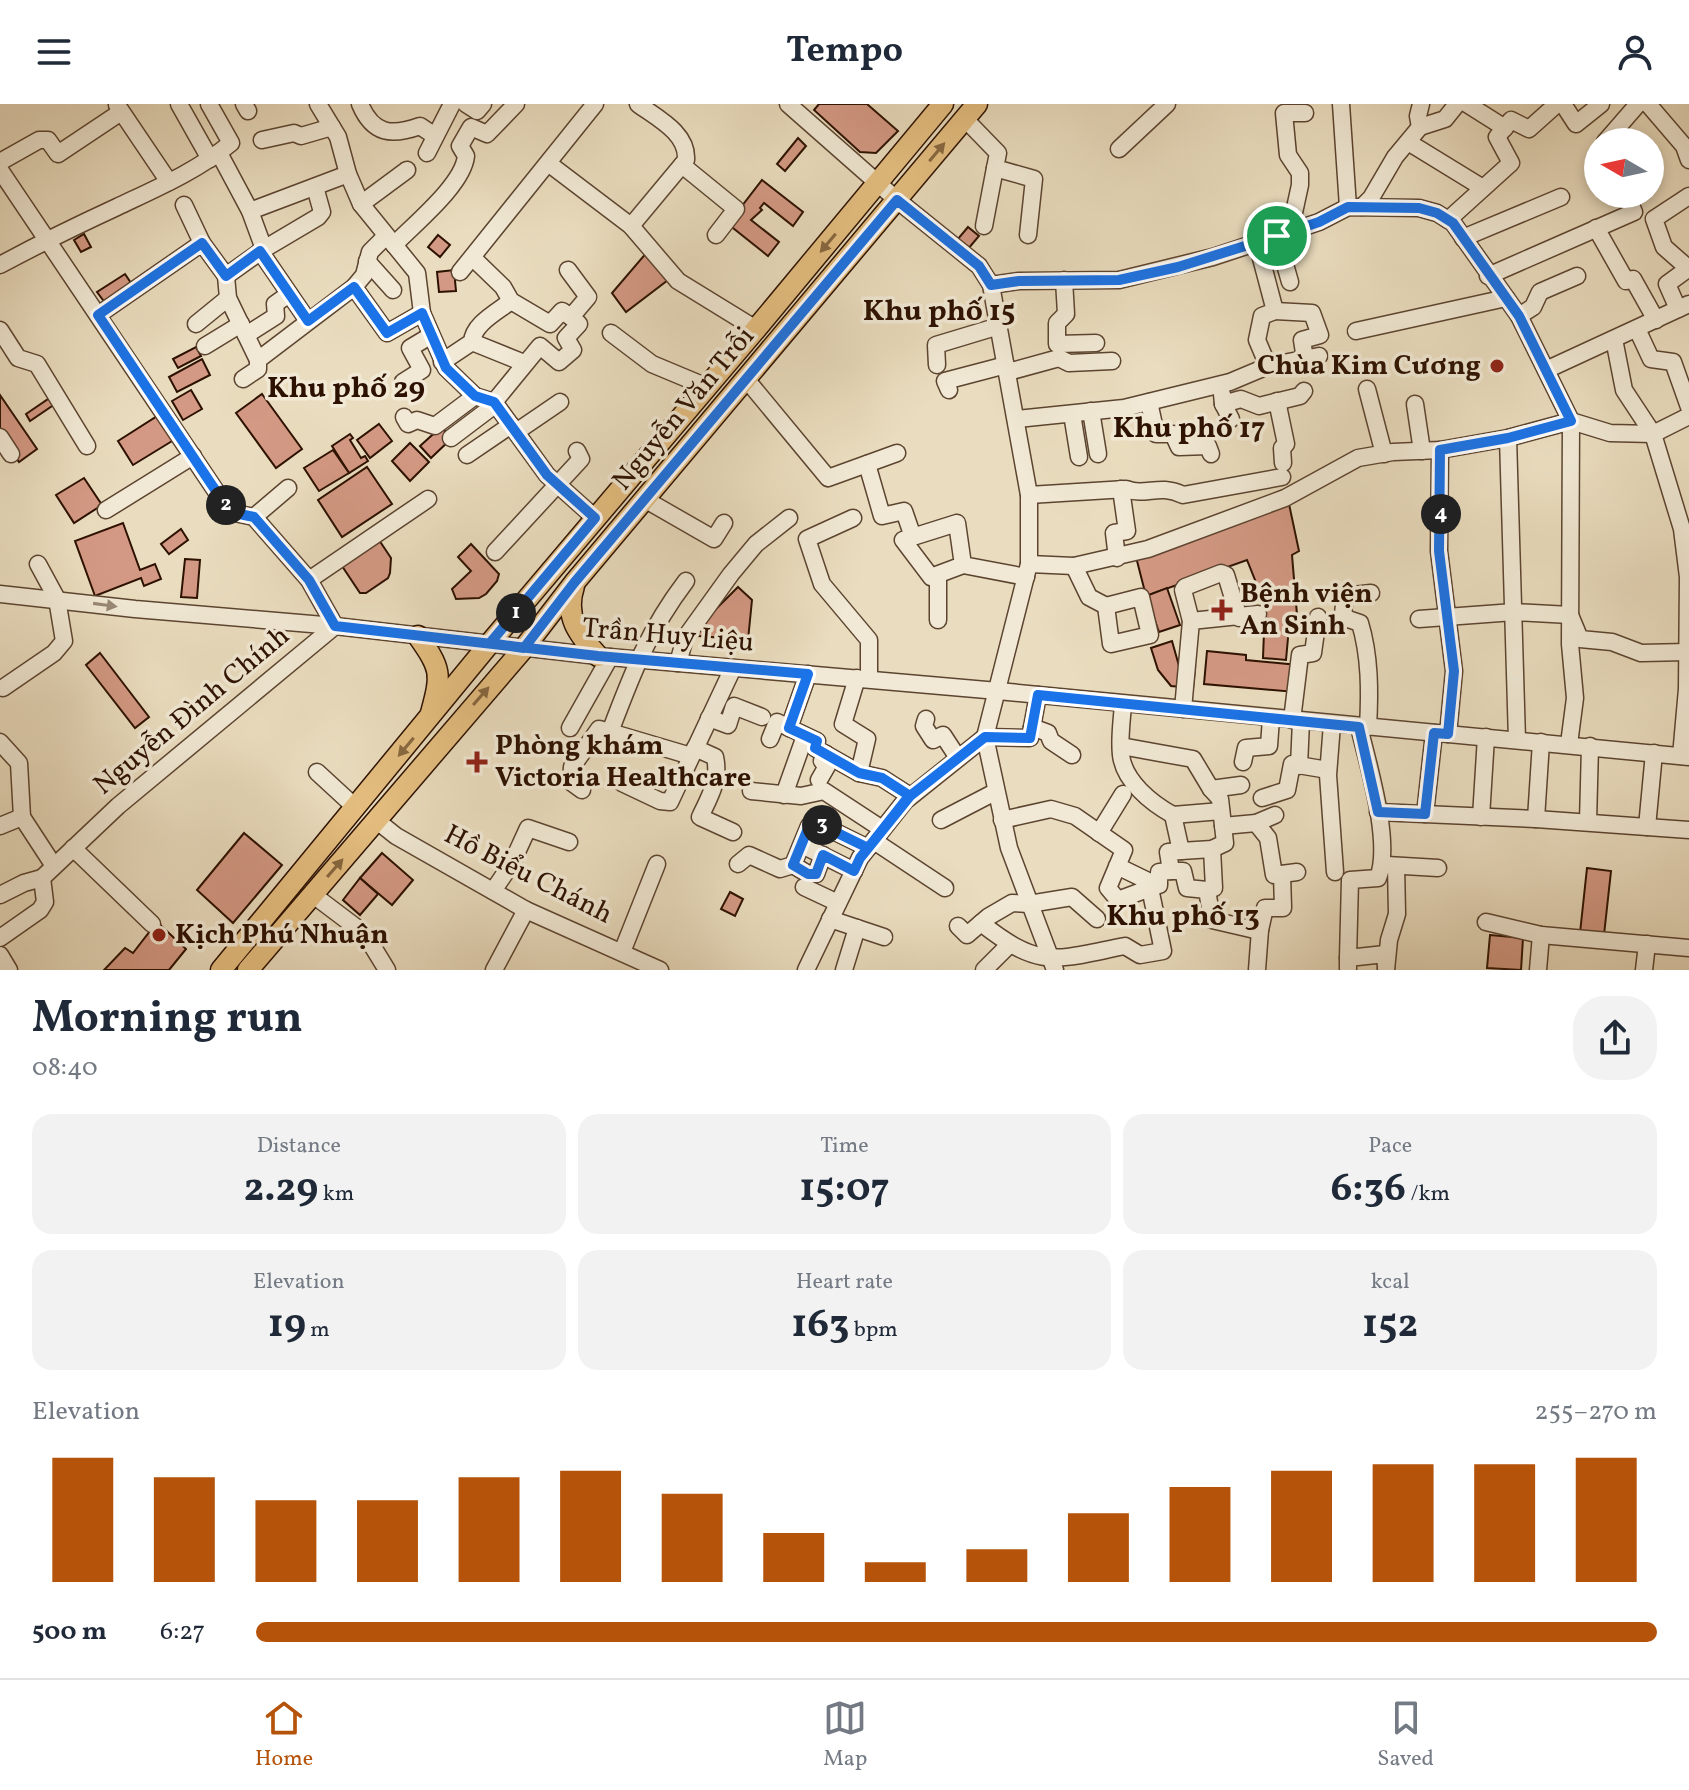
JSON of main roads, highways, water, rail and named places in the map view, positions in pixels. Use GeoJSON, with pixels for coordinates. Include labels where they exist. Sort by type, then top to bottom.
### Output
{"type":"FeatureCollection","features":[{"type":"Feature","properties":{"kind":"main road","name":"Nguyễn Văn Trỗi"},"geometry":{"type":"LineString","coordinates":[[224,969],[490,643],[943,104]]}},
{"type":"Feature","properties":{"kind":"main road","name":"Nguyễn Văn Trỗi"},"geometry":{"type":"LineString","coordinates":[[248,970],[524,648],[574,583],[971,111]]}},
{"type":"Feature","properties":{"kind":"main road"},"geometry":{"type":"LineString","coordinates":[[574,583],[569,600],[573,625],[604,657]]}},
{"type":"Feature","properties":{"kind":"main road"},"geometry":{"type":"LineString","coordinates":[[418,636],[440,675],[430,719]]}},
{"type":"Feature","properties":{"kind":"place","name":"Chùa Kim Cương"},"geometry":{"type":"Point","coordinates":[1497,366]}},
{"type":"Feature","properties":{"kind":"place","name":"Bệnh viện An Sinh"},"geometry":{"type":"Point","coordinates":[1222,610]}},
{"type":"Feature","properties":{"kind":"place","name":"Phòng khám Victoria Healthcare"},"geometry":{"type":"Point","coordinates":[477,762]}},
{"type":"Feature","properties":{"kind":"place","name":"Kịch Phú Nhuận"},"geometry":{"type":"Point","coordinates":[159,935]}},
{"type":"Feature","properties":{"kind":"district","name":"Khu phố 15"},"geometry":{"type":"Point","coordinates":[939,312]}},
{"type":"Feature","properties":{"kind":"district","name":"Khu phố 29"},"geometry":{"type":"Point","coordinates":[346,389]}},
{"type":"Feature","properties":{"kind":"district","name":"Khu phố 17"},"geometry":{"type":"Point","coordinates":[1189,429]}},
{"type":"Feature","properties":{"kind":"district","name":"Khu phố 13"},"geometry":{"type":"Point","coordinates":[1183,917]}}]}
